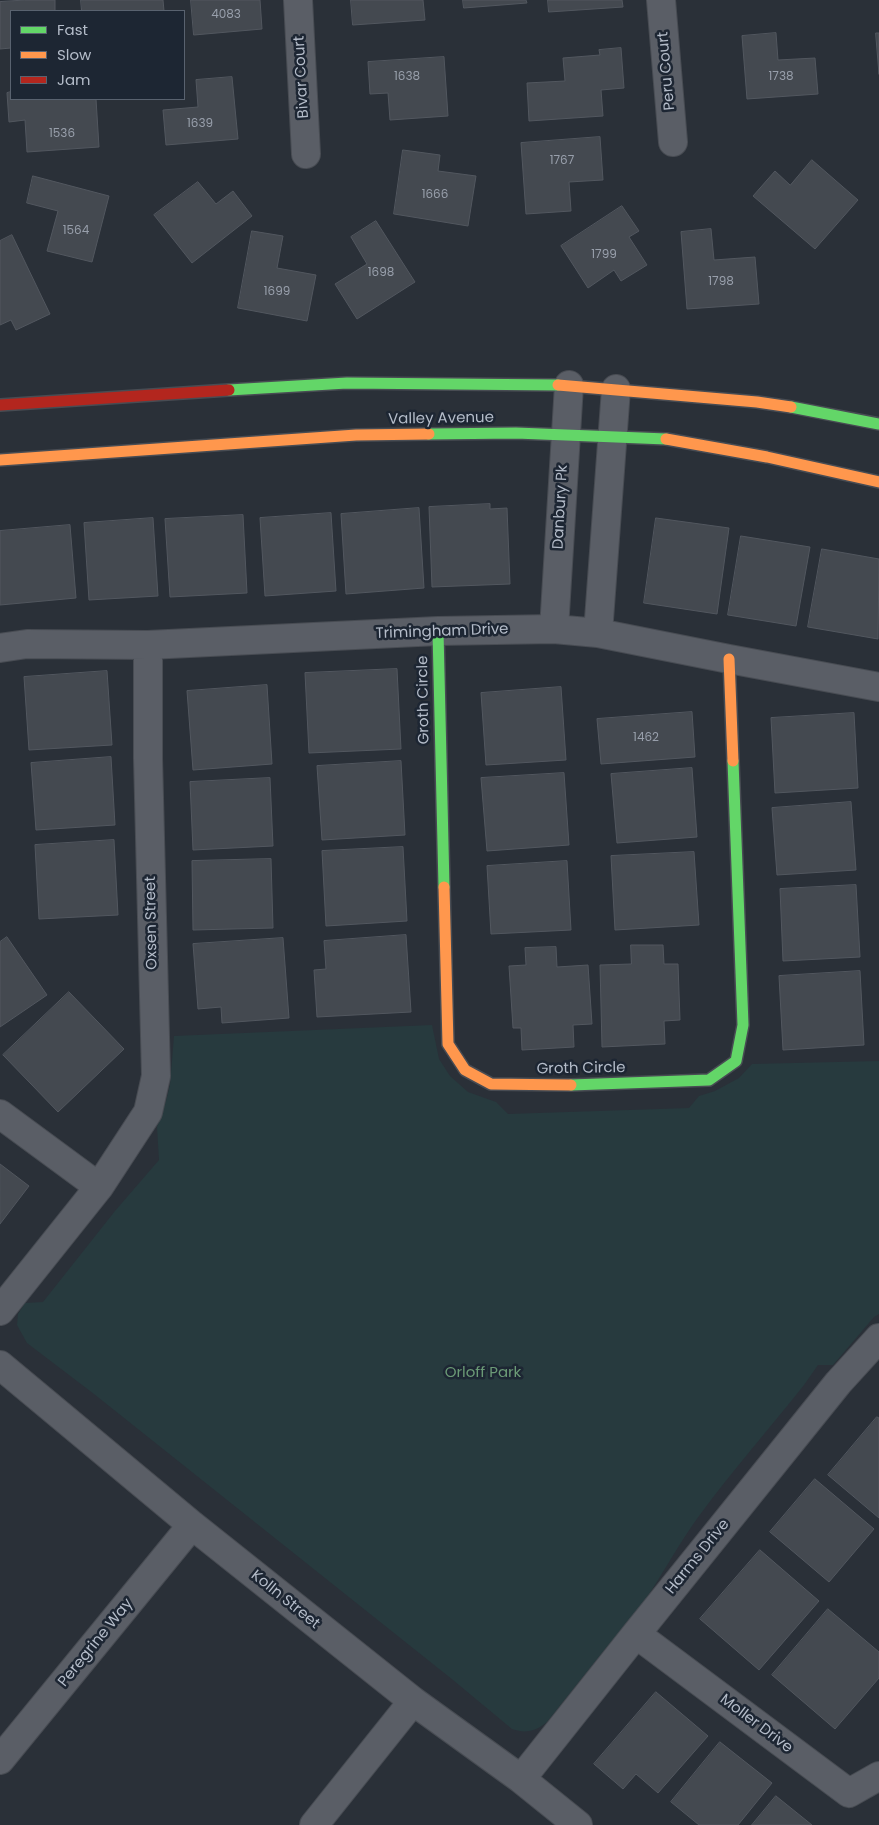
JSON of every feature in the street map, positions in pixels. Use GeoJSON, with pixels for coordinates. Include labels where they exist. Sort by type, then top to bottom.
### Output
{"type":"FeatureCollection","features":[{"type":"Feature","properties":{"kind":"main road"},"geometry":{"type":"LineString","coordinates":[[0,405],[347,383],[569,385],[757,402],[810,410],[879,424]]}},
{"type":"Feature","properties":{"kind":"main road","name":"Valley Avenue"},"geometry":{"type":"LineString","coordinates":[[0,460],[356,435],[566,434],[658,438],[767,457],[879,482]]}},
{"type":"Feature","properties":{"kind":"main road","name":"Groth Circle"},"geometry":{"type":"LineString","coordinates":[[438,631],[448,1044],[465,1070],[492,1084],[557,1085],[709,1080],[736,1062],[743,1025],[729,660]]}},
{"type":"Feature","properties":{"kind":"street","name":"Bivar Court"},"geometry":{"type":"LineString","coordinates":[[298,0],[306,154]]}},
{"type":"Feature","properties":{"kind":"street","name":"Peru Court"},"geometry":{"type":"LineString","coordinates":[[661,0],[673,142]]}},
{"type":"Feature","properties":{"kind":"street","name":"Danbury Pk"},"geometry":{"type":"LineString","coordinates":[[554,629],[569,385]]}},
{"type":"Feature","properties":{"kind":"street"},"geometry":{"type":"LineString","coordinates":[[598,633],[616,389]]}},
{"type":"Feature","properties":{"kind":"street","name":"Trimingham Drive"},"geometry":{"type":"LineString","coordinates":[[0,648],[26,644],[148,645],[438,631],[554,629],[598,633],[729,660],[879,687]]}},
{"type":"Feature","properties":{"kind":"street","name":"Oxsen Street"},"geometry":{"type":"LineString","coordinates":[[99,1186],[148,1112],[156,1076],[148,758],[148,645]]}},
{"type":"Feature","properties":{"kind":"street"},"geometry":{"type":"LineString","coordinates":[[0,1114],[99,1186],[0,1311]]}},
{"type":"Feature","properties":{"kind":"street","name":"Harms Drive"},"geometry":{"type":"LineString","coordinates":[[521,1779],[838,1383],[879,1338]]}},
{"type":"Feature","properties":{"kind":"street","name":"Kolln Street"},"geometry":{"type":"LineString","coordinates":[[0,1365],[192,1525],[413,1701],[521,1779],[578,1825]]}},
{"type":"Feature","properties":{"kind":"street","name":"Peregrine Way"},"geometry":{"type":"LineString","coordinates":[[0,1760],[192,1525]]}},
{"type":"Feature","properties":{"kind":"street","name":"Moller Drive"},"geometry":{"type":"LineString","coordinates":[[636,1634],[849,1793],[879,1776]]}},
{"type":"Feature","properties":{"kind":"street"},"geometry":{"type":"LineString","coordinates":[[314,1825],[413,1701]]}},
{"type":"Feature","properties":{"kind":"green space","name":"Orloff Park"},"geometry":{"type":"Polygon","coordinates":[[[432,1025],[439,1059],[450,1076],[468,1092],[496,1102],[508,1114],[689,1108],[699,1096],[715,1091],[739,1078],[752,1064],[879,1061],[879,1314],[874,1317],[833,1365],[818,1365],[699,1516],[635,1614],[547,1722],[539,1728],[526,1731],[512,1729],[94,1394],[27,1343],[17,1325],[18,1314],[25,1303],[43,1302],[115,1211],[159,1160],[157,1127],[170,1085],[174,1036],[432,1025]]]}},
{"type":"Feature","properties":{"kind":"building"},"geometry":{"type":"Polygon","coordinates":[[[55,0],[55,10],[10,10],[10,48],[0,49],[0,2],[55,0]]]}},
{"type":"Feature","properties":{"kind":"building"},"geometry":{"type":"Polygon","coordinates":[[[81,0],[163,0],[164,10],[82,10],[81,0]]]}},
{"type":"Feature","properties":{"kind":"building"},"geometry":{"type":"Polygon","coordinates":[[[191,0],[260,0],[262,29],[194,35],[191,0]]]}},
{"type":"Feature","properties":{"kind":"building"},"geometry":{"type":"Polygon","coordinates":[[[351,0],[423,0],[425,20],[353,25],[351,0]]]}},
{"type":"Feature","properties":{"kind":"building"},"geometry":{"type":"Polygon","coordinates":[[[463,0],[526,0],[527,3],[464,8],[463,0]]]}},
{"type":"Feature","properties":{"kind":"building"},"geometry":{"type":"Polygon","coordinates":[[[548,0],[622,0],[623,7],[549,12],[548,0]]]}},
{"type":"Feature","properties":{"kind":"building"},"geometry":{"type":"Polygon","coordinates":[[[776,33],[778,60],[815,58],[818,94],[747,99],[742,36],[776,33]]]}},
{"type":"Feature","properties":{"kind":"building"},"geometry":{"type":"Polygon","coordinates":[[[876,33],[879,33],[879,74],[876,33]]]}},
{"type":"Feature","properties":{"kind":"building"},"geometry":{"type":"Polygon","coordinates":[[[621,48],[624,88],[601,90],[603,116],[529,121],[527,83],[565,81],[563,58],[600,55],[599,50],[621,48]]]}},
{"type":"Feature","properties":{"kind":"building"},"geometry":{"type":"Polygon","coordinates":[[[444,57],[448,116],[390,120],[388,93],[370,94],[368,62],[444,57]]]}},
{"type":"Feature","properties":{"kind":"building"},"geometry":{"type":"Polygon","coordinates":[[[232,77],[238,139],[166,145],[163,110],[198,107],[196,80],[232,77]]]}},
{"type":"Feature","properties":{"kind":"building"},"geometry":{"type":"Polygon","coordinates":[[[10,92],[10,100],[96,100],[99,147],[27,152],[25,120],[9,122],[7,93],[10,92]]]}},
{"type":"Feature","properties":{"kind":"building"},"geometry":{"type":"Polygon","coordinates":[[[600,137],[603,180],[569,182],[571,211],[526,214],[521,143],[600,137]]]}},
{"type":"Feature","properties":{"kind":"building"},"geometry":{"type":"Polygon","coordinates":[[[403,150],[440,155],[438,171],[476,176],[468,226],[394,214],[403,150]]]}},
{"type":"Feature","properties":{"kind":"building"},"geometry":{"type":"Polygon","coordinates":[[[812,160],[858,200],[815,249],[753,196],[775,171],[790,185],[812,160]]]}},
{"type":"Feature","properties":{"kind":"building"},"geometry":{"type":"Polygon","coordinates":[[[33,176],[109,196],[92,262],[47,251],[58,211],[27,203],[33,176]]]}},
{"type":"Feature","properties":{"kind":"building"},"geometry":{"type":"Polygon","coordinates":[[[198,182],[216,204],[233,191],[252,216],[192,263],[154,215],[198,182]]]}},
{"type":"Feature","properties":{"kind":"building"},"geometry":{"type":"Polygon","coordinates":[[[622,206],[639,231],[629,237],[647,265],[621,281],[614,270],[588,288],[561,246],[622,206]]]}},
{"type":"Feature","properties":{"kind":"building"},"geometry":{"type":"Polygon","coordinates":[[[376,221],[415,282],[357,319],[335,284],[367,264],[351,237],[376,221]]]}},
{"type":"Feature","properties":{"kind":"building"},"geometry":{"type":"Polygon","coordinates":[[[711,229],[714,260],[755,257],[759,304],[687,309],[681,232],[711,229]]]}},
{"type":"Feature","properties":{"kind":"building"},"geometry":{"type":"Polygon","coordinates":[[[252,231],[283,236],[277,268],[316,275],[307,321],[238,308],[252,231]]]}},
{"type":"Feature","properties":{"kind":"building"},"geometry":{"type":"Polygon","coordinates":[[[12,235],[50,314],[16,330],[11,320],[0,325],[0,241],[12,235]]]}},
{"type":"Feature","properties":{"kind":"building"},"geometry":{"type":"Polygon","coordinates":[[[490,504],[490,509],[507,508],[510,584],[432,587],[429,507],[490,504]]]}},
{"type":"Feature","properties":{"kind":"building"},"geometry":{"type":"Polygon","coordinates":[[[419,508],[424,588],[346,594],[341,514],[419,508]]]}},
{"type":"Feature","properties":{"kind":"building"},"geometry":{"type":"Polygon","coordinates":[[[331,513],[336,591],[265,596],[260,518],[331,513]]]}},
{"type":"Feature","properties":{"kind":"building"},"geometry":{"type":"Polygon","coordinates":[[[243,515],[247,593],[170,597],[165,519],[243,515]]]}},
{"type":"Feature","properties":{"kind":"building"},"geometry":{"type":"Polygon","coordinates":[[[153,518],[158,596],[89,600],[84,523],[153,518]]]}},
{"type":"Feature","properties":{"kind":"building"},"geometry":{"type":"Polygon","coordinates":[[[656,518],[729,528],[717,614],[644,603],[656,518]]]}},
{"type":"Feature","properties":{"kind":"building"},"geometry":{"type":"Polygon","coordinates":[[[70,525],[76,598],[0,605],[0,531],[70,525]]]}},
{"type":"Feature","properties":{"kind":"building"},"geometry":{"type":"Polygon","coordinates":[[[741,536],[810,547],[796,626],[728,615],[741,536]]]}},
{"type":"Feature","properties":{"kind":"building"},"geometry":{"type":"Polygon","coordinates":[[[822,549],[879,559],[878,639],[808,627],[822,549]]]}},
{"type":"Feature","properties":{"kind":"building"},"geometry":{"type":"Polygon","coordinates":[[[397,669],[401,749],[309,753],[305,673],[397,669]]]}},
{"type":"Feature","properties":{"kind":"building"},"geometry":{"type":"Polygon","coordinates":[[[107,671],[112,745],[29,750],[24,677],[107,671]]]}},
{"type":"Feature","properties":{"kind":"building"},"geometry":{"type":"Polygon","coordinates":[[[267,685],[272,764],[193,770],[187,691],[267,685]]]}},
{"type":"Feature","properties":{"kind":"building"},"geometry":{"type":"Polygon","coordinates":[[[561,687],[566,760],[486,765],[481,693],[561,687]]]}},
{"type":"Feature","properties":{"kind":"building"},"geometry":{"type":"Polygon","coordinates":[[[692,712],[695,757],[601,764],[597,719],[692,712]]]}},
{"type":"Feature","properties":{"kind":"building"},"geometry":{"type":"Polygon","coordinates":[[[854,713],[858,788],[775,793],[771,718],[854,713]]]}},
{"type":"Feature","properties":{"kind":"building"},"geometry":{"type":"Polygon","coordinates":[[[111,757],[115,825],[36,830],[31,763],[111,757]]]}},
{"type":"Feature","properties":{"kind":"building"},"geometry":{"type":"Polygon","coordinates":[[[401,761],[405,835],[322,840],[317,766],[401,761]]]}},
{"type":"Feature","properties":{"kind":"building"},"geometry":{"type":"Polygon","coordinates":[[[692,768],[697,837],[617,843],[611,774],[692,768]]]}},
{"type":"Feature","properties":{"kind":"building"},"geometry":{"type":"Polygon","coordinates":[[[564,773],[569,845],[487,851],[481,778],[564,773]]]}},
{"type":"Feature","properties":{"kind":"building"},"geometry":{"type":"Polygon","coordinates":[[[270,778],[273,846],[193,850],[190,782],[270,778]]]}},
{"type":"Feature","properties":{"kind":"building"},"geometry":{"type":"Polygon","coordinates":[[[851,802],[856,870],[777,875],[772,808],[851,802]]]}},
{"type":"Feature","properties":{"kind":"building"},"geometry":{"type":"Polygon","coordinates":[[[114,840],[118,915],[39,919],[35,845],[114,840]]]}},
{"type":"Feature","properties":{"kind":"building"},"geometry":{"type":"Polygon","coordinates":[[[403,847],[407,921],[326,926],[322,851],[403,847]]]}},
{"type":"Feature","properties":{"kind":"building"},"geometry":{"type":"Polygon","coordinates":[[[694,852],[699,925],[615,930],[611,856],[694,852]]]}},
{"type":"Feature","properties":{"kind":"building"},"geometry":{"type":"Polygon","coordinates":[[[271,859],[273,928],[193,930],[192,861],[271,859]]]}},
{"type":"Feature","properties":{"kind":"building"},"geometry":{"type":"Polygon","coordinates":[[[567,861],[571,930],[491,934],[487,866],[567,861]]]}},
{"type":"Feature","properties":{"kind":"building"},"geometry":{"type":"Polygon","coordinates":[[[856,885],[860,957],[783,961],[780,889],[856,885]]]}},
{"type":"Feature","properties":{"kind":"building"},"geometry":{"type":"Polygon","coordinates":[[[406,935],[411,1012],[317,1017],[314,970],[326,969],[324,941],[406,935]]]}},
{"type":"Feature","properties":{"kind":"building"},"geometry":{"type":"Polygon","coordinates":[[[7,937],[47,995],[0,1027],[0,942],[7,937]]]}},
{"type":"Feature","properties":{"kind":"building"},"geometry":{"type":"Polygon","coordinates":[[[283,938],[289,1018],[222,1023],[221,1007],[198,1009],[193,944],[283,938]]]}},
{"type":"Feature","properties":{"kind":"building"},"geometry":{"type":"Polygon","coordinates":[[[631,945],[663,945],[664,964],[678,964],[680,1020],[664,1021],[665,1044],[602,1047],[600,965],[631,964],[631,945]]]}},
{"type":"Feature","properties":{"kind":"building"},"geometry":{"type":"Polygon","coordinates":[[[556,947],[557,967],[588,965],[592,1024],[573,1025],[574,1047],[522,1050],[521,1028],[513,1028],[509,966],[526,965],[525,948],[556,947]]]}},
{"type":"Feature","properties":{"kind":"building"},"geometry":{"type":"Polygon","coordinates":[[[860,971],[864,1045],[783,1050],[779,976],[860,971]]]}},
{"type":"Feature","properties":{"kind":"building"},"geometry":{"type":"Polygon","coordinates":[[[69,992],[124,1049],[58,1112],[3,1055],[69,992]]]}},
{"type":"Feature","properties":{"kind":"building"},"geometry":{"type":"Polygon","coordinates":[[[0,1164],[29,1186],[0,1224],[0,1164]]]}},
{"type":"Feature","properties":{"kind":"building"},"geometry":{"type":"Polygon","coordinates":[[[877,1417],[879,1418],[879,1518],[828,1475],[877,1417]]]}},
{"type":"Feature","properties":{"kind":"building"},"geometry":{"type":"Polygon","coordinates":[[[815,1479],[874,1529],[829,1582],[770,1532],[815,1479]]]}},
{"type":"Feature","properties":{"kind":"building"},"geometry":{"type":"Polygon","coordinates":[[[760,1550],[819,1601],[759,1670],[700,1619],[760,1550]]]}},
{"type":"Feature","properties":{"kind":"building"},"geometry":{"type":"Polygon","coordinates":[[[828,1609],[879,1652],[879,1678],[835,1729],[772,1675],[828,1609]]]}},
{"type":"Feature","properties":{"kind":"building"},"geometry":{"type":"Polygon","coordinates":[[[656,1692],[708,1736],[658,1793],[636,1774],[623,1789],[594,1764],[656,1692]]]}},
{"type":"Feature","properties":{"kind":"building"},"geometry":{"type":"Polygon","coordinates":[[[720,1742],[772,1783],[738,1825],[699,1825],[671,1802],[720,1742]]]}},
{"type":"Feature","properties":{"kind":"building"},"geometry":{"type":"Polygon","coordinates":[[[776,1796],[812,1825],[752,1825],[776,1796]]]}},
{"type":"Feature","properties":{"kind":"traffic: fast"},"geometry":{"type":"LineString","coordinates":[[229,390],[347,383],[558,385]]}},
{"type":"Feature","properties":{"kind":"traffic: fast"},"geometry":{"type":"LineString","coordinates":[[791,407],[879,424]]}},
{"type":"Feature","properties":{"kind":"traffic: fast"},"geometry":{"type":"LineString","coordinates":[[429,434],[516,433],[666,439]]}},
{"type":"Feature","properties":{"kind":"traffic: fast"},"geometry":{"type":"LineString","coordinates":[[438,631],[444,887]]}},
{"type":"Feature","properties":{"kind":"traffic: fast"},"geometry":{"type":"LineString","coordinates":[[571,1085],[709,1080],[736,1061],[743,1025],[733,761]]}},
{"type":"Feature","properties":{"kind":"traffic: slow"},"geometry":{"type":"LineString","coordinates":[[558,385],[757,402],[791,407]]}},
{"type":"Feature","properties":{"kind":"traffic: slow"},"geometry":{"type":"LineString","coordinates":[[0,460],[356,435],[429,434]]}},
{"type":"Feature","properties":{"kind":"traffic: slow"},"geometry":{"type":"LineString","coordinates":[[666,439],[767,457],[879,482]]}},
{"type":"Feature","properties":{"kind":"traffic: slow"},"geometry":{"type":"LineString","coordinates":[[729,659],[733,761]]}},
{"type":"Feature","properties":{"kind":"traffic: slow"},"geometry":{"type":"LineString","coordinates":[[444,887],[448,1044],[465,1070],[491,1084],[571,1085]]}},
{"type":"Feature","properties":{"kind":"traffic: jam"},"geometry":{"type":"LineString","coordinates":[[0,405],[229,390]]}}]}
